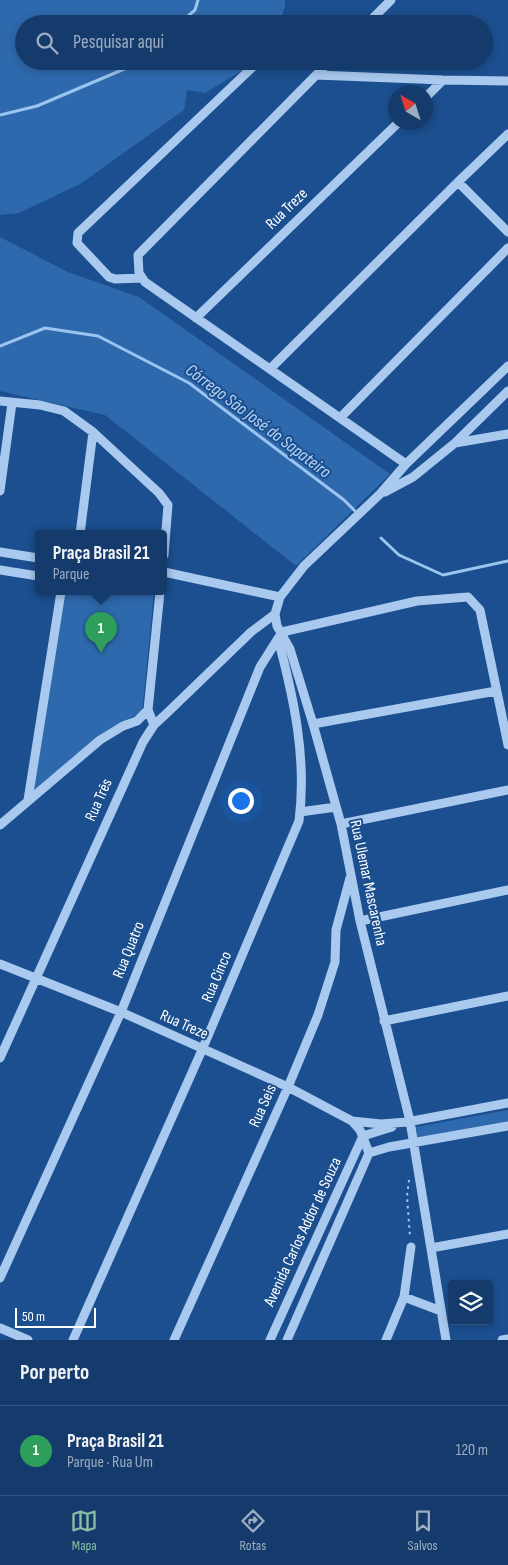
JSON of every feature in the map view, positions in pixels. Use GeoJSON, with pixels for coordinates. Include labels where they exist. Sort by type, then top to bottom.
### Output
{"type":"FeatureCollection","features":[{"type":"Feature","properties":{"kind":"street"},"geometry":{"type":"LineString","coordinates":[[376,15],[391,0]]}},
{"type":"Feature","properties":{"kind":"street"},"geometry":{"type":"LineString","coordinates":[[142,278],[115,279],[109,277],[77,243],[78,234],[250,70]]}},
{"type":"Feature","properties":{"kind":"street"},"geometry":{"type":"LineString","coordinates":[[321,70],[138,255],[139,273],[145,282],[406,464]]}},
{"type":"Feature","properties":{"kind":"street"},"geometry":{"type":"LineString","coordinates":[[316,75],[508,81]]}},
{"type":"Feature","properties":{"kind":"street"},"geometry":{"type":"LineString","coordinates":[[433,90],[443,80]]}},
{"type":"Feature","properties":{"kind":"street","name":"Rua Treze"},"geometry":{"type":"LineString","coordinates":[[196,318],[391,130]]}},
{"type":"Feature","properties":{"kind":"street"},"geometry":{"type":"LineString","coordinates":[[270,369],[508,134]]}},
{"type":"Feature","properties":{"kind":"street"},"geometry":{"type":"LineString","coordinates":[[458,182],[508,232]]}},
{"type":"Feature","properties":{"kind":"street"},"geometry":{"type":"LineString","coordinates":[[340,418],[508,248]]}},
{"type":"Feature","properties":{"kind":"street"},"geometry":{"type":"LineString","coordinates":[[508,366],[406,464],[380,494],[304,566],[280,597],[275,614],[280,636],[417,601],[468,597],[480,610],[508,745]]}},
{"type":"Feature","properties":{"kind":"street"},"geometry":{"type":"LineString","coordinates":[[380,494],[413,477],[455,442],[508,392]]}},
{"type":"Feature","properties":{"kind":"street"},"geometry":{"type":"LineString","coordinates":[[0,401],[40,405],[64,411],[93,432],[160,493],[168,505],[166,530]]}},
{"type":"Feature","properties":{"kind":"street"},"geometry":{"type":"LineString","coordinates":[[0,491],[12,403]]}},
{"type":"Feature","properties":{"kind":"street"},"geometry":{"type":"LineString","coordinates":[[81,530],[93,432]]}},
{"type":"Feature","properties":{"kind":"street"},"geometry":{"type":"LineString","coordinates":[[455,442],[508,434]]}},
{"type":"Feature","properties":{"kind":"street"},"geometry":{"type":"LineString","coordinates":[[0,552],[35,558]]}},
{"type":"Feature","properties":{"kind":"street"},"geometry":{"type":"LineString","coordinates":[[0,570],[35,576]]}},
{"type":"Feature","properties":{"kind":"street"},"geometry":{"type":"LineString","coordinates":[[167,573],[280,597]]}},
{"type":"Feature","properties":{"kind":"street"},"geometry":{"type":"LineString","coordinates":[[28,800],[61,595]]}},
{"type":"Feature","properties":{"kind":"street"},"geometry":{"type":"LineString","coordinates":[[154,725],[148,710],[160,595]]}},
{"type":"Feature","properties":{"kind":"street","name":"Rua Três"},"geometry":{"type":"LineString","coordinates":[[0,1058],[139,750],[154,725],[252,632],[275,614]]}},
{"type":"Feature","properties":{"kind":"street","name":"Rua Ulemar Mascarenha"},"geometry":{"type":"LineString","coordinates":[[280,636],[290,649],[341,824],[360,921],[414,1143]]}},
{"type":"Feature","properties":{"kind":"street","name":"Rua Cinco"},"geometry":{"type":"LineString","coordinates":[[73,1340],[202,1050],[295,833],[300,812],[301,764],[297,721],[280,636]]}},
{"type":"Feature","properties":{"kind":"street","name":"Rua Quatro"},"geometry":{"type":"LineString","coordinates":[[0,1278],[120,1012],[260,667],[280,636]]}},
{"type":"Feature","properties":{"kind":"street"},"geometry":{"type":"LineString","coordinates":[[313,724],[496,691]]}},
{"type":"Feature","properties":{"kind":"street"},"geometry":{"type":"LineString","coordinates":[[0,824],[100,740],[123,726],[137,721],[148,710]]}},
{"type":"Feature","properties":{"kind":"street"},"geometry":{"type":"LineString","coordinates":[[341,824],[508,790]]}},
{"type":"Feature","properties":{"kind":"street"},"geometry":{"type":"LineString","coordinates":[[300,812],[336,807]]}},
{"type":"Feature","properties":{"kind":"street","name":"Rua Seis"},"geometry":{"type":"LineString","coordinates":[[174,1340],[288,1087],[318,1015],[334,962],[336,930],[351,874]]}},
{"type":"Feature","properties":{"kind":"street"},"geometry":{"type":"LineString","coordinates":[[360,921],[508,890]]}},
{"type":"Feature","properties":{"kind":"street","name":"Rua Treze"},"geometry":{"type":"LineString","coordinates":[[0,964],[120,1012],[288,1087],[352,1121]]}},
{"type":"Feature","properties":{"kind":"street"},"geometry":{"type":"LineString","coordinates":[[384,1021],[508,996]]}},
{"type":"Feature","properties":{"kind":"street"},"geometry":{"type":"LineString","coordinates":[[363,1136],[409,1122],[508,1103]]}},
{"type":"Feature","properties":{"kind":"street"},"geometry":{"type":"LineString","coordinates":[[352,1121],[381,1124],[409,1122]]}},
{"type":"Feature","properties":{"kind":"street"},"geometry":{"type":"LineString","coordinates":[[352,1121],[363,1136],[369,1153],[389,1147],[508,1126]]}},
{"type":"Feature","properties":{"kind":"street","name":"Avenida Carlos Addor de Souza"},"geometry":{"type":"LineString","coordinates":[[270,1340],[363,1136]]}},
{"type":"Feature","properties":{"kind":"street"},"geometry":{"type":"LineString","coordinates":[[414,1143],[446,1340]]}},
{"type":"Feature","properties":{"kind":"street","name":"Avenida Carlos Addor de Souza"},"geometry":{"type":"LineString","coordinates":[[288,1340],[369,1153]]}},
{"type":"Feature","properties":{"kind":"street"},"geometry":{"type":"LineString","coordinates":[[432,1248],[508,1234]]}},
{"type":"Feature","properties":{"kind":"street"},"geometry":{"type":"LineString","coordinates":[[386,1340],[404,1298],[411,1247]]}},
{"type":"Feature","properties":{"kind":"street"},"geometry":{"type":"LineString","coordinates":[[404,1298],[441,1311]]}},
{"type":"Feature","properties":{"kind":"street"},"geometry":{"type":"LineString","coordinates":[[0,1328],[28,1340]]}},
{"type":"Feature","properties":{"kind":"street"},"geometry":{"type":"LineString","coordinates":[[502,1340],[508,1339]]}},
{"type":"Feature","properties":{"kind":"path"},"geometry":{"type":"LineString","coordinates":[[409,1178],[407,1196],[411,1247]]}},
{"type":"Feature","properties":{"kind":"shaded area"},"geometry":{"type":"Polygon","coordinates":[[[0,0],[285,0],[282,15],[15,15],[15,70],[243,70],[205,93],[187,90],[184,110],[80,184],[19,213],[0,215],[0,0]]]}},
{"type":"Feature","properties":{"kind":"shaded area"},"geometry":{"type":"Polygon","coordinates":[[[0,237],[68,272],[139,297],[390,474],[296,566],[105,415],[0,391],[0,237]]]}},
{"type":"Feature","properties":{"kind":"shaded area"},"geometry":{"type":"Polygon","coordinates":[[[64,595],[154,595],[142,712],[107,730],[34,792],[64,595]]]}},
{"type":"Feature","properties":{"kind":"shaded area"},"geometry":{"type":"Polygon","coordinates":[[[508,1110],[508,1124],[418,1141],[416,1127],[508,1110]]]}},
{"type":"Feature","properties":{"kind":"waterway","name":"Córrego São José do Sapateiro"},"geometry":{"type":"LineString","coordinates":[[189,15],[195,10],[198,0]]}},
{"type":"Feature","properties":{"kind":"waterway","name":"Córrego São José do Sapateiro"},"geometry":{"type":"LineString","coordinates":[[0,115],[37,106],[122,70]]}},
{"type":"Feature","properties":{"kind":"waterway","name":"Córrego São José do Sapateiro"},"geometry":{"type":"LineString","coordinates":[[0,346],[45,328],[98,336],[189,383],[344,500],[355,511]]}},
{"type":"Feature","properties":{"kind":"waterway","name":"Córrego São José do Sapateiro"},"geometry":{"type":"LineString","coordinates":[[381,538],[399,555],[443,575],[508,561]]}},
{"type":"Feature","properties":{"kind":"place","name":"Praça Brasil 21"},"geometry":{"type":"Point","coordinates":[101,653]}}]}
